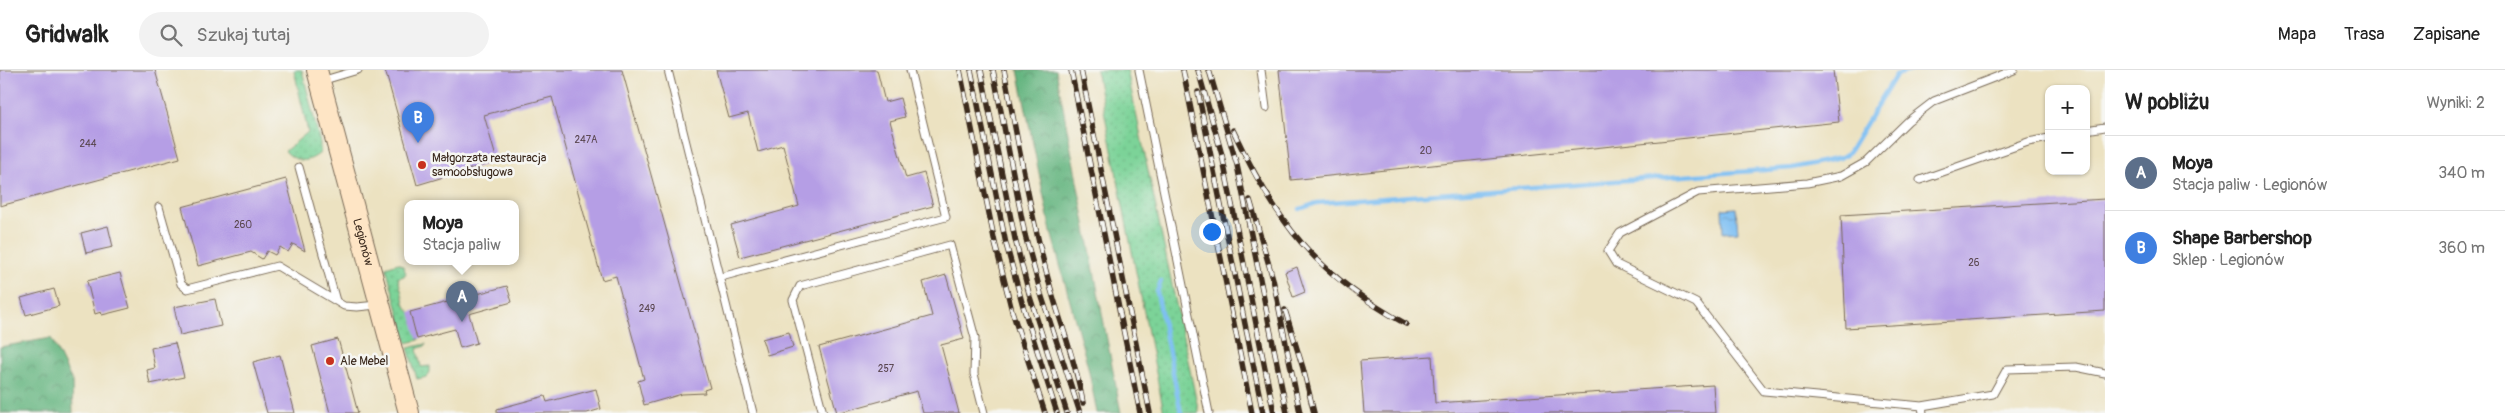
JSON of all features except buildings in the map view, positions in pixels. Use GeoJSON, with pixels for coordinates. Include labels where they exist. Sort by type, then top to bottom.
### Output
{"type":"FeatureCollection","features":[{"type":"Feature","properties":{"kind":"street","name":"Legionów"},"geometry":{"type":"LineString","coordinates":[[319,75],[409,413]]}},
{"type":"Feature","properties":{"kind":"lane"},"geometry":{"type":"LineString","coordinates":[[319,75],[358,70]]}},
{"type":"Feature","properties":{"kind":"lane"},"geometry":{"type":"LineString","coordinates":[[668,70],[721,277],[724,303],[754,413]]}},
{"type":"Feature","properties":{"kind":"lane"},"geometry":{"type":"LineString","coordinates":[[721,277],[946,217],[910,70]]}},
{"type":"Feature","properties":{"kind":"lane"},"geometry":{"type":"LineString","coordinates":[[1139,70],[1209,413]]}},
{"type":"Feature","properties":{"kind":"lane"},"geometry":{"type":"LineString","coordinates":[[1261,70],[1266,108]]}},
{"type":"Feature","properties":{"kind":"lane"},"geometry":{"type":"LineString","coordinates":[[2014,70],[1934,101],[1908,121],[1866,162],[1841,176],[1807,182],[1698,192],[1620,233],[1608,251],[1616,264],[1696,303],[1764,391],[1922,409],[1993,394],[2007,368],[2076,367],[2105,373]]}},
{"type":"Feature","properties":{"kind":"lane"},"geometry":{"type":"LineString","coordinates":[[2090,129],[2105,127]]}},
{"type":"Feature","properties":{"kind":"lane"},"geometry":{"type":"LineString","coordinates":[[1920,180],[2028,142],[2045,139]]}},
{"type":"Feature","properties":{"kind":"lane"},"geometry":{"type":"LineString","coordinates":[[299,167],[336,301]]}},
{"type":"Feature","properties":{"kind":"lane"},"geometry":{"type":"LineString","coordinates":[[159,207],[181,284],[187,289],[277,266],[344,306],[357,308],[380,305]]}},
{"type":"Feature","properties":{"kind":"lane"},"geometry":{"type":"LineString","coordinates":[[823,413],[794,300],[800,286],[950,244],[975,338],[974,374],[984,413]]}},
{"type":"Feature","properties":{"kind":"green space"},"geometry":{"type":"Polygon","coordinates":[[[294,70],[302,70],[320,143],[320,153],[306,160],[293,158],[285,151],[308,132],[294,70]]]}},
{"type":"Feature","properties":{"kind":"green space"},"geometry":{"type":"Polygon","coordinates":[[[1018,70],[1056,70],[1121,413],[1097,413],[1088,367],[1051,232],[1018,70]]]}},
{"type":"Feature","properties":{"kind":"green space"},"geometry":{"type":"Polygon","coordinates":[[[1096,70],[1127,70],[1199,413],[1164,413],[1096,70]]]}},
{"type":"Feature","properties":{"kind":"green space"},"geometry":{"type":"Polygon","coordinates":[[[398,263],[403,266],[406,273],[398,278],[405,306],[411,313],[419,340],[407,343],[386,267],[398,263]]]}},
{"type":"Feature","properties":{"kind":"green space"},"geometry":{"type":"Polygon","coordinates":[[[51,338],[72,381],[73,413],[0,413],[0,347],[51,338]]]}},
{"type":"Feature","properties":{"kind":"green space"},"geometry":{"type":"Polygon","coordinates":[[[426,344],[417,349],[421,367],[430,366],[430,372],[427,377],[417,379],[408,348],[426,344]]]}},
{"type":"Feature","properties":{"kind":"water"},"geometry":{"type":"Polygon","coordinates":[[[1736,208],[1738,232],[1723,233],[1722,209],[1736,208]]]}},
{"type":"Feature","properties":{"kind":"waterway"},"geometry":{"type":"LineString","coordinates":[[1300,209],[1317,203],[1792,168],[1840,158],[1849,152],[1896,75],[1913,70]]}},
{"type":"Feature","properties":{"kind":"waterway"},"geometry":{"type":"LineString","coordinates":[[1161,281],[1157,292],[1181,413]]}},
{"type":"Feature","properties":{"kind":"railway"},"geometry":{"type":"LineString","coordinates":[[960,70],[995,243],[1012,311],[1045,413]]}},
{"type":"Feature","properties":{"kind":"railway"},"geometry":{"type":"LineString","coordinates":[[971,70],[1006,244],[1023,306],[1057,413]]}},
{"type":"Feature","properties":{"kind":"railway"},"geometry":{"type":"LineString","coordinates":[[981,70],[1015,239],[1030,297],[1067,413]]}},
{"type":"Feature","properties":{"kind":"railway"},"geometry":{"type":"LineString","coordinates":[[993,70],[1025,235],[1041,294],[1080,413]]}},
{"type":"Feature","properties":{"kind":"railway"},"geometry":{"type":"LineString","coordinates":[[1004,70],[1039,243],[1049,284],[1080,386],[1083,403]]}},
{"type":"Feature","properties":{"kind":"railway"},"geometry":{"type":"LineString","coordinates":[[1071,70],[1140,413]]}},
{"type":"Feature","properties":{"kind":"railway"},"geometry":{"type":"LineString","coordinates":[[1081,70],[1150,413]]}},
{"type":"Feature","properties":{"kind":"railway"},"geometry":{"type":"LineString","coordinates":[[1183,70],[1252,413]]}},
{"type":"Feature","properties":{"kind":"railway"},"geometry":{"type":"LineString","coordinates":[[1198,70],[1222,155],[1274,413]]}},
{"type":"Feature","properties":{"kind":"railway"},"geometry":{"type":"LineString","coordinates":[[1209,70],[1237,165],[1287,413]]}},
{"type":"Feature","properties":{"kind":"railway"},"geometry":{"type":"LineString","coordinates":[[1198,92],[1263,413]]}},
{"type":"Feature","properties":{"kind":"railway"},"geometry":{"type":"LineString","coordinates":[[1233,130],[1265,192],[1301,243],[1347,286],[1406,324]]}},
{"type":"Feature","properties":{"kind":"railway"},"geometry":{"type":"LineString","coordinates":[[1250,200],[1273,279],[1300,413]]}},
{"type":"Feature","properties":{"kind":"railway"},"geometry":{"type":"LineString","coordinates":[[1285,310],[1303,368],[1314,413]]}},
{"type":"Feature","properties":{"kind":"place","name":"Shape Barbershop"},"geometry":{"type":"Point","coordinates":[418,143]}},
{"type":"Feature","properties":{"kind":"place","name":"Małgorzata restauracja samoobsługowa"},"geometry":{"type":"Point","coordinates":[422,165]}},
{"type":"Feature","properties":{"kind":"place","name":"Moya"},"geometry":{"type":"Point","coordinates":[462,322]}},
{"type":"Feature","properties":{"kind":"place","name":"Ale Mebel"},"geometry":{"type":"Point","coordinates":[330,361]}}]}
